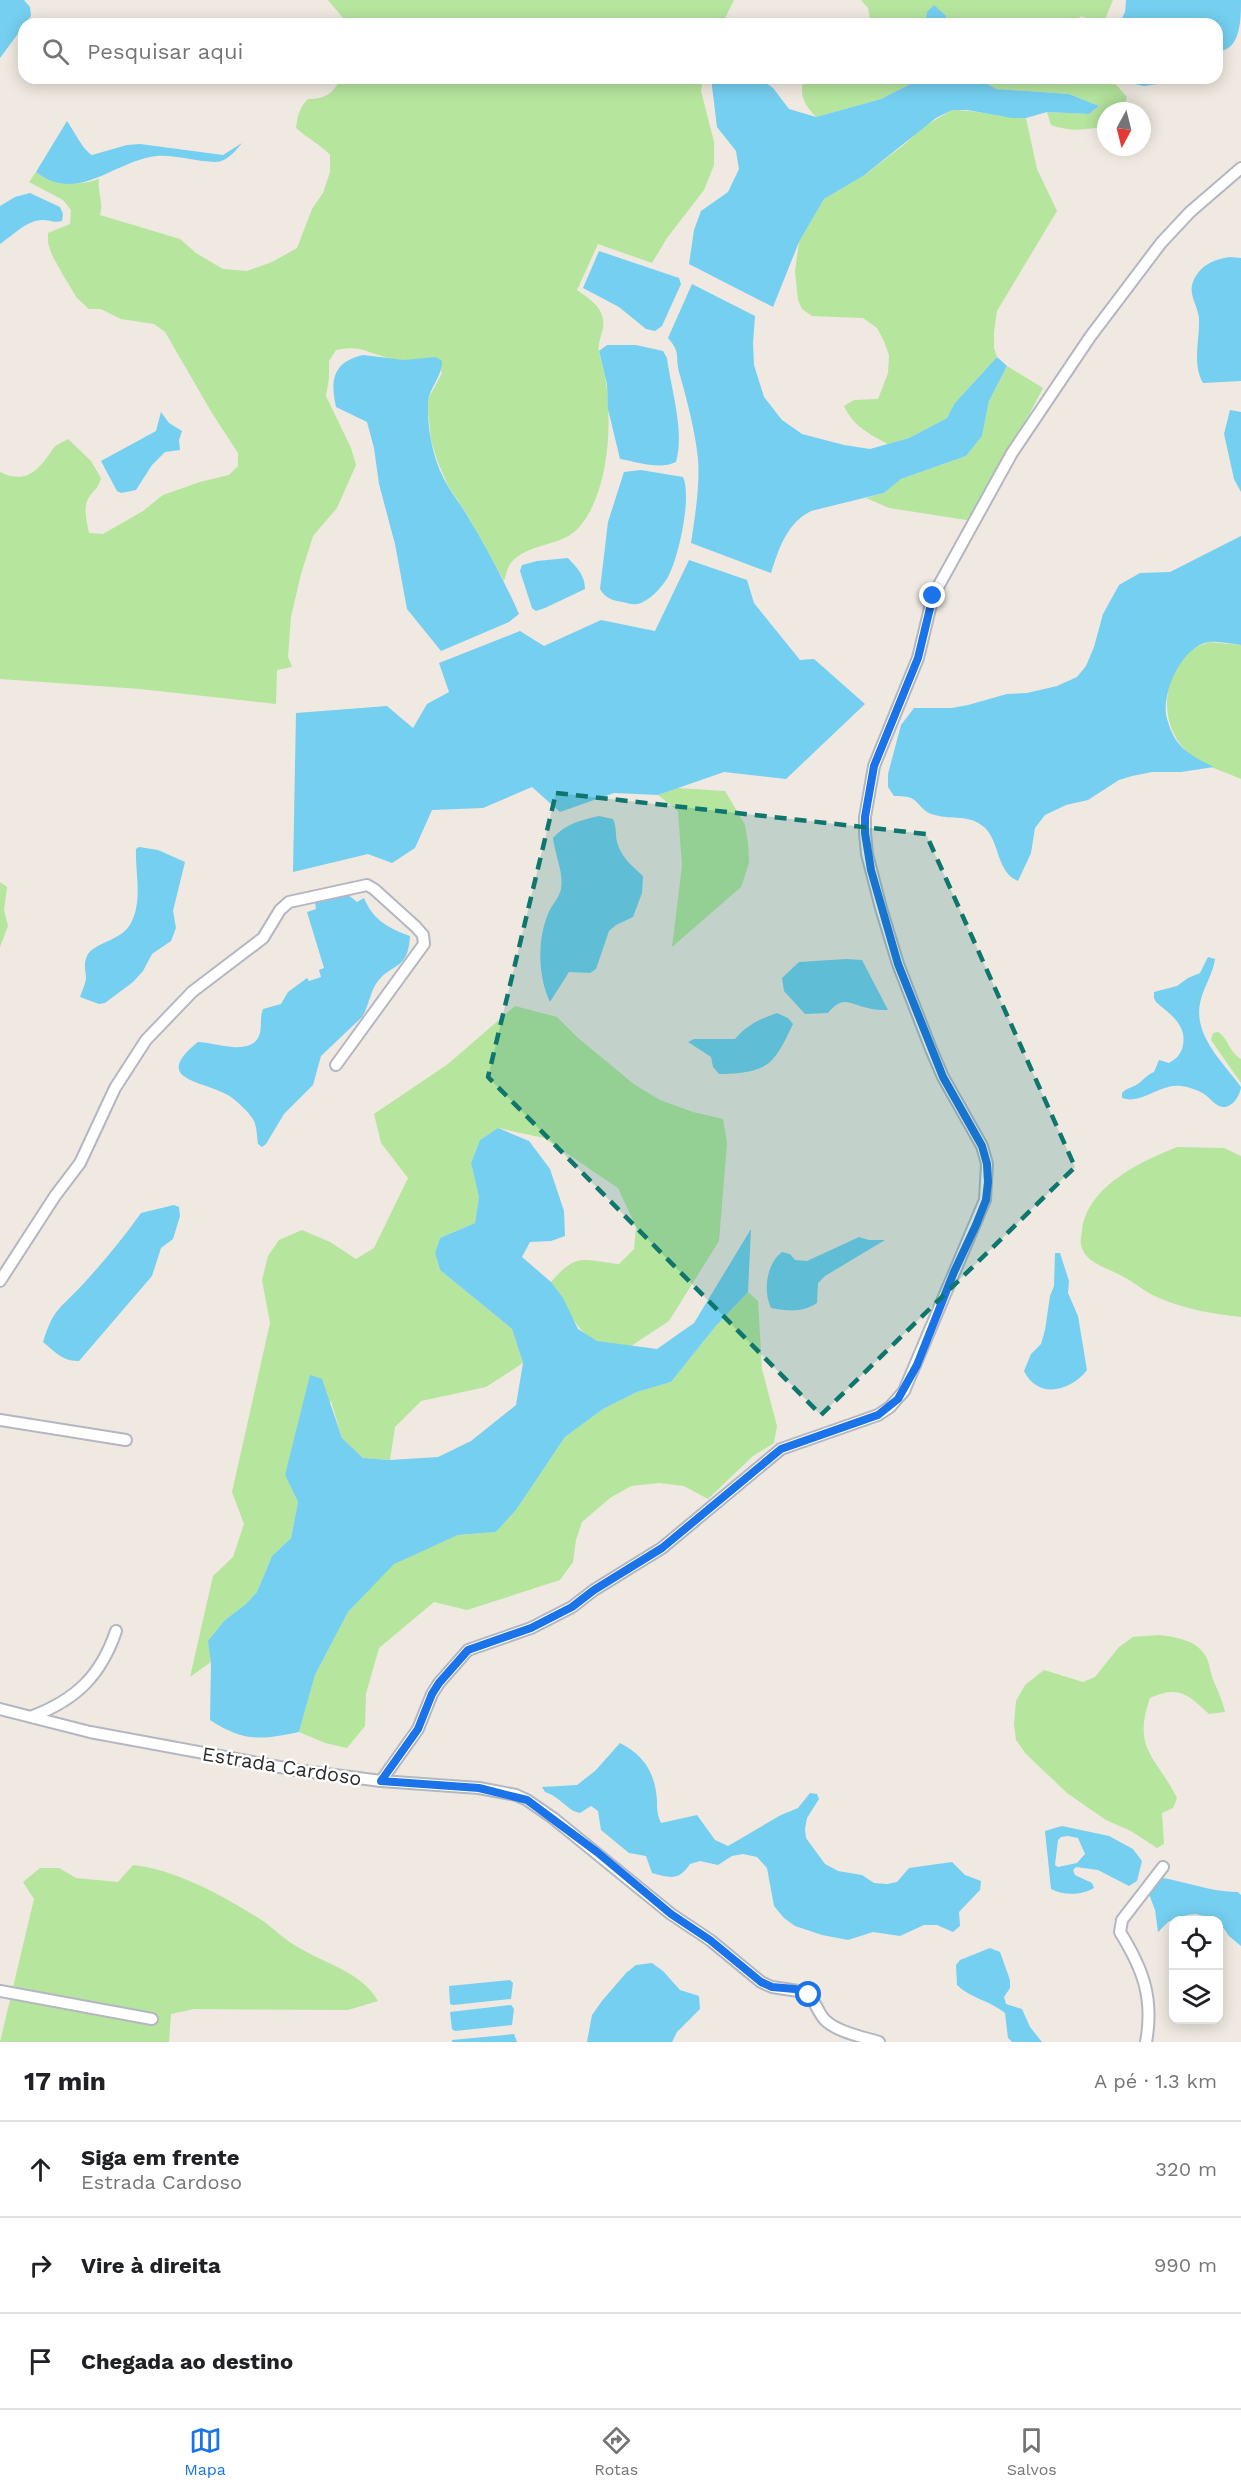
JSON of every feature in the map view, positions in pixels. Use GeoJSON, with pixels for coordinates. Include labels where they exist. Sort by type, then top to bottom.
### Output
{"type":"FeatureCollection","features":[{"type":"Feature","properties":{"kind":"street"},"geometry":{"type":"LineString","coordinates":[[381,1781],[418,1729],[439,1683],[468,1650],[531,1628],[572,1607],[594,1590],[662,1548],[772,1455],[794,1443],[878,1415],[890,1407],[904,1391],[986,1200],[988,1173],[982,1146],[943,1077],[931,1048],[898,964],[881,908],[867,854],[865,833],[865,817],[874,766],[918,658],[933,596],[963,546],[1012,453],[1090,337],[1161,243],[1190,212],[1241,168]]}},
{"type":"Feature","properties":{"kind":"street"},"geometry":{"type":"LineString","coordinates":[[0,1281],[55,1196],[80,1164],[116,1088],[146,1040],[192,992],[263,938],[280,910],[289,902],[367,885],[423,935],[424,944],[336,1065]]}},
{"type":"Feature","properties":{"kind":"street"},"geometry":{"type":"LineString","coordinates":[[0,1420],[126,1440]]}},
{"type":"Feature","properties":{"kind":"street"},"geometry":{"type":"LineString","coordinates":[[33,1716],[62,1703],[81,1689],[99,1670],[116,1631]]}},
{"type":"Feature","properties":{"kind":"street","name":"Estrada Cardoso"},"geometry":{"type":"LineString","coordinates":[[0,1709],[90,1732],[191,1752],[296,1770],[381,1781],[479,1788],[527,1800],[597,1852],[671,1914],[710,1940],[761,1982],[772,1987],[805,1992],[822,2017],[831,2025],[879,2042]]}},
{"type":"Feature","properties":{"kind":"street"},"geometry":{"type":"LineString","coordinates":[[1146,2042],[1149,2019],[1146,1988],[1139,1964],[1120,1932],[1120,1926],[1127,1913],[1163,1867]]}},
{"type":"Feature","properties":{"kind":"street"},"geometry":{"type":"LineString","coordinates":[[0,1991],[152,2019]]}},
{"type":"Feature","properties":{"kind":"highlighted area"},"geometry":{"type":"Polygon","coordinates":[[[556,793],[926,834],[1075,1167],[821,1415],[488,1077],[556,793]]]}},
{"type":"Feature","properties":{"kind":"green space"},"geometry":{"type":"Polygon","coordinates":[[[328,0],[734,0],[725,18],[343,18],[328,0]]]}},
{"type":"Feature","properties":{"kind":"green space"},"geometry":{"type":"Polygon","coordinates":[[[861,0],[1113,0],[1106,18],[1081,16],[1080,18],[946,18],[927,12],[926,18],[870,18],[868,8],[861,0]]]}},
{"type":"Feature","properties":{"kind":"green space"},"geometry":{"type":"Polygon","coordinates":[[[338,84],[702,84],[701,91],[714,142],[714,165],[704,190],[667,238],[652,263],[598,244],[577,290],[597,306],[602,315],[599,352],[608,400],[608,437],[603,476],[590,511],[581,525],[565,538],[526,551],[518,557],[509,566],[504,581],[467,514],[448,486],[437,460],[431,440],[427,401],[442,373],[436,358],[400,360],[357,349],[336,350],[329,361],[326,396],[351,448],[356,465],[337,508],[313,536],[291,617],[288,657],[292,667],[277,670],[276,704],[140,689],[0,679],[0,472],[17,477],[31,473],[42,464],[55,447],[68,439],[91,461],[101,478],[97,488],[88,499],[86,520],[89,533],[103,534],[143,511],[163,495],[229,475],[238,466],[238,453],[165,332],[154,324],[121,319],[101,309],[89,309],[77,298],[52,255],[48,243],[48,233],[70,224],[71,210],[63,200],[29,182],[36,172],[50,180],[75,184],[99,179],[100,215],[180,239],[196,253],[223,269],[247,271],[272,262],[297,248],[312,209],[323,193],[330,172],[330,155],[296,128],[298,115],[308,99],[320,98],[338,84]]]}},
{"type":"Feature","properties":{"kind":"green space"},"geometry":{"type":"Polygon","coordinates":[[[803,84],[910,84],[881,99],[816,117],[808,108],[802,90],[803,84]]]}},
{"type":"Feature","properties":{"kind":"green space"},"geometry":{"type":"Polygon","coordinates":[[[987,84],[1116,84],[1127,97],[1126,102],[1097,102],[1097,105],[1069,94],[996,89],[987,84]]]}},
{"type":"Feature","properties":{"kind":"green space"},"geometry":{"type":"Polygon","coordinates":[[[1097,108],[1097,127],[1065,129],[1051,125],[1047,112],[1089,114],[1097,108]]]}},
{"type":"Feature","properties":{"kind":"green space"},"geometry":{"type":"Polygon","coordinates":[[[952,110],[1026,118],[1037,169],[1057,211],[997,311],[994,348],[997,357],[954,404],[947,418],[909,438],[888,444],[857,424],[844,406],[854,400],[878,399],[888,373],[889,355],[884,341],[877,328],[863,318],[812,316],[802,309],[798,300],[795,271],[799,242],[824,199],[863,176],[905,144],[920,129],[952,110]]]}},
{"type":"Feature","properties":{"kind":"green space"},"geometry":{"type":"Polygon","coordinates":[[[1007,366],[1043,388],[973,521],[889,508],[866,498],[884,493],[901,479],[966,456],[982,436],[989,401],[1007,366]]]}},
{"type":"Feature","properties":{"kind":"green space"},"geometry":{"type":"Polygon","coordinates":[[[1208,642],[1241,645],[1241,779],[1208,766],[1191,755],[1180,744],[1168,717],[1167,703],[1173,674],[1191,650],[1208,642]]]}},
{"type":"Feature","properties":{"kind":"green space"},"geometry":{"type":"Polygon","coordinates":[[[677,788],[725,791],[745,825],[749,863],[741,887],[672,947],[682,866],[678,811],[658,795],[677,788]]]}},
{"type":"Feature","properties":{"kind":"green space"},"geometry":{"type":"Polygon","coordinates":[[[0,882],[7,887],[4,910],[8,926],[0,947],[0,882]]]}},
{"type":"Feature","properties":{"kind":"green space"},"geometry":{"type":"Polygon","coordinates":[[[515,1006],[557,1017],[578,1038],[635,1085],[660,1100],[693,1112],[723,1119],[727,1143],[719,1241],[669,1321],[631,1346],[598,1341],[583,1332],[551,1282],[574,1262],[588,1260],[619,1264],[634,1249],[636,1227],[618,1188],[544,1138],[498,1128],[480,1140],[471,1163],[479,1197],[475,1223],[440,1238],[435,1253],[440,1270],[512,1329],[523,1363],[486,1387],[421,1401],[395,1427],[390,1460],[363,1458],[342,1438],[331,1401],[294,1444],[285,1475],[298,1502],[291,1538],[272,1556],[257,1592],[225,1620],[209,1641],[211,1662],[190,1677],[213,1576],[233,1557],[244,1524],[232,1492],[270,1323],[262,1280],[268,1256],[279,1240],[302,1230],[330,1242],[356,1259],[374,1248],[408,1178],[381,1143],[374,1114],[448,1064],[515,1006]]]}},
{"type":"Feature","properties":{"kind":"green space"},"geometry":{"type":"Polygon","coordinates":[[[1218,1032],[1241,1059],[1241,1083],[1211,1040],[1213,1033],[1218,1032]]]}},
{"type":"Feature","properties":{"kind":"green space"},"geometry":{"type":"Polygon","coordinates":[[[1177,1147],[1224,1148],[1241,1156],[1241,1317],[1177,1305],[1157,1297],[1097,1264],[1083,1251],[1081,1239],[1086,1214],[1105,1188],[1132,1168],[1177,1147]]]}},
{"type":"Feature","properties":{"kind":"green space"},"geometry":{"type":"Polygon","coordinates":[[[748,1292],[758,1301],[762,1369],[777,1426],[774,1443],[753,1456],[708,1499],[684,1486],[659,1483],[631,1486],[610,1498],[582,1522],[576,1540],[573,1562],[560,1580],[467,1610],[434,1602],[379,1648],[366,1694],[365,1726],[347,1748],[325,1743],[299,1732],[315,1675],[348,1612],[394,1563],[458,1535],[496,1532],[516,1510],[565,1437],[603,1409],[637,1392],[671,1382],[715,1327],[748,1292]]]}},
{"type":"Feature","properties":{"kind":"green space"},"geometry":{"type":"Polygon","coordinates":[[[1159,1635],[1185,1640],[1201,1650],[1208,1660],[1225,1712],[1209,1714],[1189,1697],[1176,1692],[1150,1698],[1145,1716],[1145,1741],[1154,1762],[1177,1798],[1173,1808],[1162,1813],[1164,1844],[1157,1848],[1131,1831],[1106,1820],[1067,1793],[1026,1754],[1016,1740],[1014,1724],[1016,1701],[1025,1685],[1044,1670],[1083,1682],[1095,1677],[1119,1647],[1133,1637],[1159,1635]]]}},
{"type":"Feature","properties":{"kind":"green space"},"geometry":{"type":"Polygon","coordinates":[[[133,1865],[184,1878],[234,1903],[296,1946],[352,1975],[371,1991],[378,2001],[348,2010],[194,2009],[171,2014],[169,2042],[0,2042],[34,1899],[23,1882],[40,1868],[59,1868],[76,1878],[118,1882],[133,1865]]]}},
{"type":"Feature","properties":{"kind":"water"},"geometry":{"type":"Polygon","coordinates":[[[0,0],[24,0],[30,7],[31,16],[18,18],[18,34],[0,58],[0,0]]]}},
{"type":"Feature","properties":{"kind":"water"},"geometry":{"type":"Polygon","coordinates":[[[1126,0],[1241,0],[1238,33],[1231,46],[1223,50],[1223,18],[1122,18],[1126,0]]]}},
{"type":"Feature","properties":{"kind":"water"},"geometry":{"type":"Polygon","coordinates":[[[934,5],[946,18],[926,18],[927,12],[934,5]]]}},
{"type":"Feature","properties":{"kind":"water"},"geometry":{"type":"Polygon","coordinates":[[[712,84],[767,84],[789,109],[816,117],[881,99],[910,84],[987,84],[996,89],[1069,94],[1097,105],[1089,114],[1047,112],[1026,118],[1012,118],[967,110],[952,110],[936,118],[863,176],[824,199],[799,242],[773,307],[689,264],[694,230],[701,211],[728,192],[739,169],[736,151],[717,127],[712,84]]]}},
{"type":"Feature","properties":{"kind":"water"},"geometry":{"type":"Polygon","coordinates":[[[1134,84],[1158,84],[1144,86],[1134,84]]]}},
{"type":"Feature","properties":{"kind":"water"},"geometry":{"type":"Polygon","coordinates":[[[67,121],[82,145],[92,155],[127,145],[140,144],[223,155],[242,143],[230,156],[221,161],[209,162],[173,156],[157,156],[141,159],[97,178],[67,184],[52,181],[36,172],[67,121]]]}},
{"type":"Feature","properties":{"kind":"water"},"geometry":{"type":"Polygon","coordinates":[[[30,193],[60,207],[63,214],[62,221],[36,221],[20,229],[0,244],[0,206],[15,197],[30,193]]]}},
{"type":"Feature","properties":{"kind":"water"},"geometry":{"type":"Polygon","coordinates":[[[599,251],[679,278],[681,284],[662,326],[655,331],[646,329],[619,307],[583,288],[599,251]]]}},
{"type":"Feature","properties":{"kind":"water"},"geometry":{"type":"Polygon","coordinates":[[[1230,257],[1241,258],[1241,381],[1203,383],[1197,360],[1199,318],[1192,296],[1192,286],[1196,276],[1203,268],[1230,257]]]}},
{"type":"Feature","properties":{"kind":"water"},"geometry":{"type":"Polygon","coordinates":[[[692,284],[755,316],[754,365],[764,397],[782,420],[802,434],[870,449],[909,438],[947,418],[954,404],[997,357],[1007,366],[989,401],[982,436],[966,456],[901,479],[884,493],[811,511],[803,516],[785,537],[771,573],[691,543],[698,491],[698,459],[676,351],[668,338],[692,284]]]}},
{"type":"Feature","properties":{"kind":"water"},"geometry":{"type":"Polygon","coordinates":[[[607,345],[636,345],[663,351],[667,358],[678,424],[676,462],[656,465],[620,459],[608,409],[607,384],[599,351],[607,345]]]}},
{"type":"Feature","properties":{"kind":"water"},"geometry":{"type":"Polygon","coordinates":[[[363,355],[404,360],[436,357],[442,361],[440,373],[430,393],[428,404],[430,437],[436,458],[444,479],[488,551],[519,614],[509,622],[441,651],[407,609],[395,544],[379,484],[374,448],[367,422],[336,407],[333,388],[336,374],[345,362],[363,355]]]}},
{"type":"Feature","properties":{"kind":"water"},"geometry":{"type":"Polygon","coordinates":[[[1230,410],[1241,412],[1241,492],[1234,479],[1224,434],[1230,410]]]}},
{"type":"Feature","properties":{"kind":"water"},"geometry":{"type":"Polygon","coordinates":[[[161,412],[169,423],[182,431],[179,440],[180,450],[165,452],[152,465],[136,490],[121,493],[117,491],[101,461],[156,431],[161,412]]]}},
{"type":"Feature","properties":{"kind":"water"},"geometry":{"type":"Polygon","coordinates":[[[641,470],[683,477],[686,498],[680,542],[668,577],[650,597],[642,603],[634,604],[616,601],[604,595],[600,589],[608,522],[624,472],[641,470]]]}},
{"type":"Feature","properties":{"kind":"water"},"geometry":{"type":"Polygon","coordinates":[[[1241,536],[1241,645],[1208,642],[1190,652],[1176,671],[1166,704],[1167,720],[1176,740],[1189,753],[1214,767],[1132,776],[1119,780],[1088,800],[1066,805],[1045,815],[1035,828],[1031,853],[1018,881],[1006,871],[993,840],[984,827],[972,820],[931,814],[911,798],[894,796],[888,787],[888,774],[901,725],[914,708],[952,708],[968,705],[1007,694],[1027,693],[1057,686],[1077,677],[1086,666],[1103,614],[1119,585],[1140,573],[1170,572],[1241,536]]]}},
{"type":"Feature","properties":{"kind":"water"},"geometry":{"type":"Polygon","coordinates":[[[568,558],[582,576],[585,589],[536,611],[532,608],[520,571],[522,565],[568,558]]]}},
{"type":"Feature","properties":{"kind":"water"},"geometry":{"type":"Polygon","coordinates":[[[689,560],[747,580],[754,603],[800,660],[814,659],[865,704],[786,779],[724,772],[658,795],[614,793],[560,812],[532,787],[483,808],[432,810],[415,848],[392,863],[368,854],[293,872],[296,713],[387,706],[413,728],[427,704],[449,692],[439,663],[520,631],[544,646],[601,620],[655,631],[689,560]]]}},
{"type":"Feature","properties":{"kind":"water"},"geometry":{"type":"Polygon","coordinates":[[[599,816],[613,819],[621,852],[643,876],[642,893],[633,917],[609,931],[596,969],[590,973],[569,972],[550,1002],[543,981],[540,958],[544,924],[559,896],[562,883],[553,838],[568,826],[599,816]]]}},
{"type":"Feature","properties":{"kind":"water"},"geometry":{"type":"Polygon","coordinates":[[[139,847],[158,850],[185,862],[173,911],[176,928],[171,941],[152,954],[143,971],[133,982],[105,1003],[99,1004],[80,997],[86,979],[86,959],[96,947],[121,934],[131,923],[137,905],[136,849],[139,847]]]}},
{"type":"Feature","properties":{"kind":"water"},"geometry":{"type":"Polygon","coordinates":[[[347,894],[357,902],[364,898],[377,918],[395,930],[410,936],[409,947],[403,961],[378,981],[362,1017],[321,1056],[313,1085],[284,1114],[262,1147],[258,1144],[254,1121],[243,1107],[228,1095],[185,1077],[180,1072],[179,1064],[198,1042],[230,1047],[247,1046],[253,1043],[259,1035],[263,1009],[281,1004],[288,992],[307,978],[309,981],[321,977],[319,970],[324,968],[307,912],[316,909],[315,903],[334,895],[347,894]]]}},
{"type":"Feature","properties":{"kind":"water"},"geometry":{"type":"Polygon","coordinates":[[[1208,957],[1215,959],[1201,999],[1200,1024],[1210,1047],[1241,1087],[1239,1095],[1227,1107],[1217,1105],[1206,1095],[1184,1086],[1173,1086],[1137,1099],[1122,1098],[1124,1091],[1154,1072],[1159,1060],[1169,1063],[1182,1049],[1184,1041],[1181,1027],[1156,1002],[1154,992],[1177,986],[1200,973],[1208,957]]]}},
{"type":"Feature","properties":{"kind":"water"},"geometry":{"type":"Polygon","coordinates":[[[862,960],[888,1010],[843,1002],[828,1013],[805,1014],[784,991],[782,978],[799,962],[862,960]]]}},
{"type":"Feature","properties":{"kind":"water"},"geometry":{"type":"Polygon","coordinates":[[[777,1013],[788,1018],[793,1024],[777,1054],[765,1066],[753,1071],[719,1074],[713,1067],[711,1057],[688,1042],[694,1039],[735,1039],[754,1023],[777,1013]]]}},
{"type":"Feature","properties":{"kind":"water"},"geometry":{"type":"Polygon","coordinates":[[[498,1128],[529,1141],[550,1169],[564,1211],[565,1236],[551,1241],[530,1242],[522,1257],[551,1282],[563,1298],[578,1329],[597,1341],[657,1349],[694,1323],[751,1229],[748,1292],[715,1327],[671,1382],[637,1392],[603,1409],[565,1437],[516,1510],[496,1532],[458,1535],[394,1564],[348,1612],[315,1675],[299,1732],[263,1738],[243,1736],[233,1732],[210,1720],[211,1662],[208,1641],[225,1620],[257,1592],[272,1556],[291,1538],[298,1502],[285,1475],[310,1375],[322,1379],[342,1438],[363,1458],[390,1460],[438,1457],[471,1441],[516,1405],[523,1363],[512,1329],[440,1270],[435,1253],[440,1238],[475,1223],[479,1197],[471,1163],[480,1140],[498,1128]]]}},
{"type":"Feature","properties":{"kind":"water"},"geometry":{"type":"Polygon","coordinates":[[[174,1205],[179,1207],[180,1216],[173,1239],[161,1248],[152,1276],[79,1361],[63,1358],[43,1342],[55,1314],[107,1257],[141,1213],[174,1205]]]}},
{"type":"Feature","properties":{"kind":"water"},"geometry":{"type":"Polygon","coordinates":[[[859,1237],[869,1240],[885,1240],[825,1276],[818,1283],[817,1303],[795,1310],[771,1308],[767,1294],[769,1271],[782,1252],[790,1254],[795,1260],[807,1261],[859,1237]]]}},
{"type":"Feature","properties":{"kind":"water"},"geometry":{"type":"Polygon","coordinates":[[[1055,1253],[1060,1253],[1069,1281],[1068,1293],[1078,1316],[1087,1370],[1064,1387],[1046,1389],[1030,1380],[1024,1371],[1031,1354],[1041,1344],[1045,1330],[1050,1296],[1054,1286],[1055,1253]]]}},
{"type":"Feature","properties":{"kind":"water"},"geometry":{"type":"Polygon","coordinates":[[[620,1743],[636,1753],[651,1773],[661,1823],[697,1815],[715,1840],[728,1846],[781,1815],[798,1808],[810,1793],[817,1794],[819,1799],[807,1818],[806,1838],[825,1864],[838,1871],[862,1875],[874,1883],[887,1884],[897,1882],[909,1868],[952,1862],[965,1875],[981,1881],[980,1890],[959,1912],[960,1926],[953,1932],[937,1925],[924,1925],[900,1936],[873,1932],[848,1940],[822,1935],[795,1926],[784,1918],[774,1906],[767,1868],[757,1857],[743,1854],[732,1856],[718,1865],[700,1861],[690,1864],[682,1873],[674,1877],[652,1873],[646,1856],[629,1853],[601,1830],[598,1811],[591,1806],[580,1813],[575,1811],[545,1792],[542,1787],[577,1785],[595,1771],[620,1743]]]}},
{"type":"Feature","properties":{"kind":"water"},"geometry":{"type":"Polygon","coordinates":[[[1062,1826],[1109,1836],[1133,1849],[1142,1861],[1137,1881],[1129,1886],[1098,1870],[1076,1867],[1073,1870],[1075,1875],[1092,1883],[1094,1888],[1073,1894],[1051,1889],[1045,1831],[1062,1826]],[[1068,1836],[1058,1840],[1055,1865],[1058,1867],[1077,1863],[1085,1854],[1078,1838],[1068,1836]]]}},
{"type":"Feature","properties":{"kind":"water"},"geometry":{"type":"Polygon","coordinates":[[[1163,1878],[1209,1889],[1238,1892],[1241,1895],[1241,1946],[1223,1927],[1223,1916],[1196,1914],[1169,1916],[1169,1922],[1158,1932],[1155,1910],[1149,1894],[1163,1878]]]}},
{"type":"Feature","properties":{"kind":"water"},"geometry":{"type":"Polygon","coordinates":[[[990,1948],[1000,1952],[1010,1980],[1010,1988],[1004,1997],[1006,2004],[1022,2009],[1030,2027],[1042,2042],[1012,2042],[1008,2038],[1005,2013],[957,1985],[956,1965],[960,1960],[990,1948]]]}},
{"type":"Feature","properties":{"kind":"water"},"geometry":{"type":"Polygon","coordinates":[[[652,1963],[663,1971],[680,1990],[699,1996],[700,2009],[677,2032],[672,2042],[587,2042],[592,2015],[602,2001],[636,1965],[652,1963]]]}},
{"type":"Feature","properties":{"kind":"water"},"geometry":{"type":"Polygon","coordinates":[[[510,1980],[513,1983],[511,1999],[450,2004],[449,1986],[510,1980]]]}},
{"type":"Feature","properties":{"kind":"water"},"geometry":{"type":"Polygon","coordinates":[[[511,2005],[514,2009],[512,2025],[455,2031],[452,2029],[450,2012],[511,2005]]]}},
{"type":"Feature","properties":{"kind":"water"},"geometry":{"type":"Polygon","coordinates":[[[514,2034],[517,2042],[452,2042],[452,2040],[514,2034]]]}},
{"type":"Feature","properties":{"kind":"route"},"geometry":{"type":"LineString","coordinates":[[809,1995],[795,1989],[765,1985],[710,1940],[671,1914],[597,1852],[527,1800],[516,1795],[479,1788],[381,1781],[418,1729],[439,1683],[468,1650],[531,1628],[572,1607],[594,1590],[662,1548],[781,1449],[878,1415],[898,1399],[917,1365],[986,1200],[988,1182],[987,1164],[982,1146],[943,1077],[898,964],[871,870],[865,833],[865,817],[874,766],[911,679],[933,596]]}}]}
